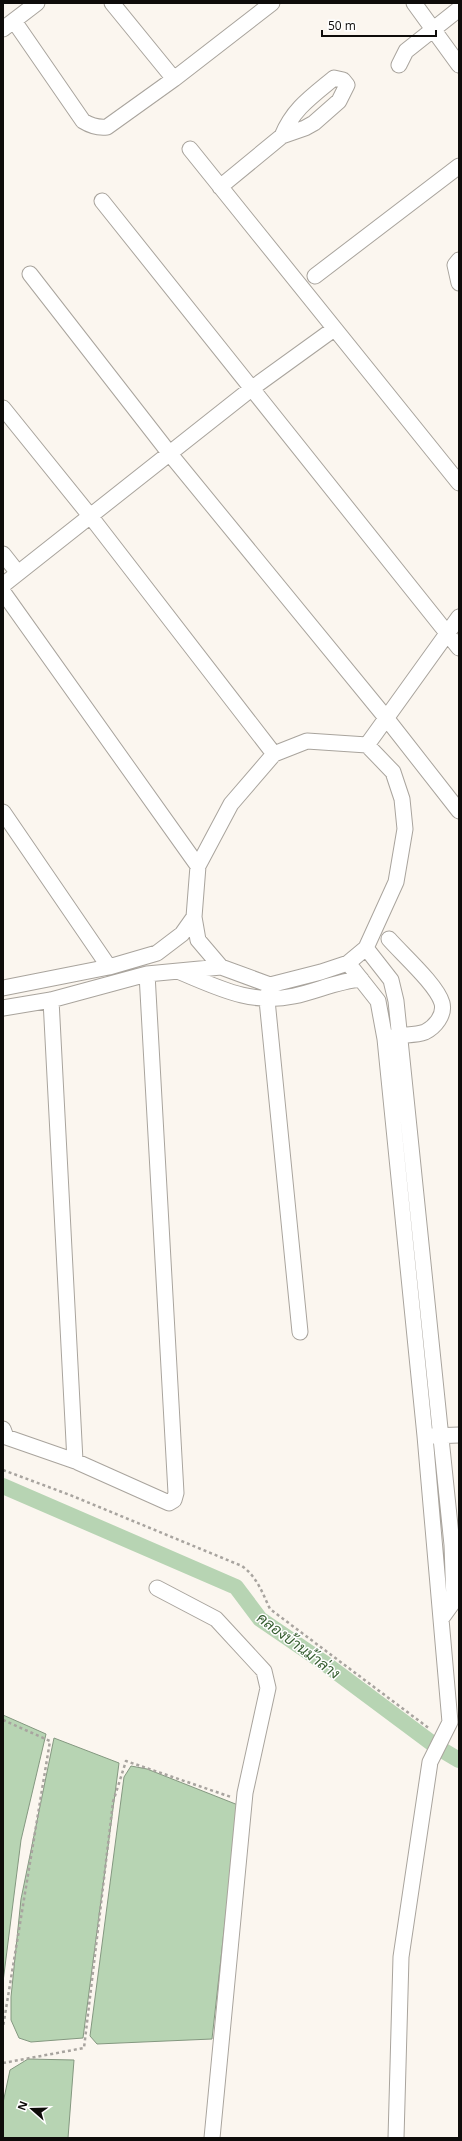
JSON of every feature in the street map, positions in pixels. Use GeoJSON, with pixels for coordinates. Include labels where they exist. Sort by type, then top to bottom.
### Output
{"type":"FeatureCollection","features":[{"type":"Feature","properties":{"kind":"street"},"geometry":{"type":"LineString","coordinates":[[37,3],[8,25],[77,113],[91,126],[107,127],[174,78],[267,4]]}},
{"type":"Feature","properties":{"kind":"street"},"geometry":{"type":"LineString","coordinates":[[112,3],[174,78]]}},
{"type":"Feature","properties":{"kind":"street"},"geometry":{"type":"LineString","coordinates":[[414,3],[459,65]]}},
{"type":"Feature","properties":{"kind":"street"},"geometry":{"type":"LineString","coordinates":[[399,65],[406,51],[433,28],[459,9]]}},
{"type":"Feature","properties":{"kind":"street"},"geometry":{"type":"LineString","coordinates":[[220,187],[282,136]]}},
{"type":"Feature","properties":{"kind":"street"},"geometry":{"type":"LineString","coordinates":[[190,149],[459,483]]}},
{"type":"Feature","properties":{"kind":"street"},"geometry":{"type":"LineString","coordinates":[[315,276],[459,166]]}},
{"type":"Feature","properties":{"kind":"street"},"geometry":{"type":"LineString","coordinates":[[102,202],[459,648]]}},
{"type":"Feature","properties":{"kind":"street"},"geometry":{"type":"LineString","coordinates":[[459,260],[455,265],[459,283]]}},
{"type":"Feature","properties":{"kind":"street"},"geometry":{"type":"LineString","coordinates":[[30,274],[170,454],[387,719],[459,811]]}},
{"type":"Feature","properties":{"kind":"street"},"geometry":{"type":"LineString","coordinates":[[3,585],[91,517],[251,389],[334,328]]}},
{"type":"Feature","properties":{"kind":"street"},"geometry":{"type":"LineString","coordinates":[[3,408],[91,517],[274,754]]}},
{"type":"Feature","properties":{"kind":"street"},"geometry":{"type":"LineString","coordinates":[[3,554],[18,573]]}},
{"type":"Feature","properties":{"kind":"street"},"geometry":{"type":"LineString","coordinates":[[3,592],[198,866]]}},
{"type":"Feature","properties":{"kind":"street"},"geometry":{"type":"LineString","coordinates":[[367,745],[459,617]]}},
{"type":"Feature","properties":{"kind":"street"},"geometry":{"type":"LineString","coordinates":[[3,1008],[51,1000],[147,974],[221,967],[270,985],[321,972],[348,963],[366,948],[396,882],[405,830],[402,798],[393,772],[367,745],[307,741],[274,754],[232,804],[198,866],[194,916],[198,940],[221,967]]}},
{"type":"Feature","properties":{"kind":"street"},"geometry":{"type":"LineString","coordinates":[[3,812],[109,967]]}},
{"type":"Feature","properties":{"kind":"street"},"geometry":{"type":"LineString","coordinates":[[3,988],[109,967],[157,953],[182,934],[194,916]]}},
{"type":"Feature","properties":{"kind":"street"},"geometry":{"type":"LineString","coordinates":[[385,1039],[400,1035],[416,1034],[435,1026],[442,1014],[442,1003],[433,987],[389,939]]}},
{"type":"Feature","properties":{"kind":"street"},"geometry":{"type":"LineString","coordinates":[[366,948],[391,980],[396,1001],[400,1035],[452,1545],[456,1602],[441,1619]]}},
{"type":"Feature","properties":{"kind":"street"},"geometry":{"type":"LineString","coordinates":[[348,963],[378,1001],[385,1039],[425,1436],[450,1722],[430,1762],[401,1956],[396,2138]]}},
{"type":"Feature","properties":{"kind":"street"},"geometry":{"type":"LineString","coordinates":[[179,972],[222,990],[246,998],[267,1000],[300,995],[343,980],[361,979]]}},
{"type":"Feature","properties":{"kind":"street"},"geometry":{"type":"LineString","coordinates":[[3,1429],[6,1437],[75,1461],[169,1503],[174,1500],[176,1485],[147,974]]}},
{"type":"Feature","properties":{"kind":"street"},"geometry":{"type":"LineString","coordinates":[[270,985],[267,1000],[300,1332]]}},
{"type":"Feature","properties":{"kind":"street"},"geometry":{"type":"LineString","coordinates":[[51,1000],[75,1461]]}},
{"type":"Feature","properties":{"kind":"street"},"geometry":{"type":"LineString","coordinates":[[425,1436],[459,1435]]}},
{"type":"Feature","properties":{"kind":"street"},"geometry":{"type":"LineString","coordinates":[[434,1546],[452,1545]]}},
{"type":"Feature","properties":{"kind":"street"},"geometry":{"type":"LineString","coordinates":[[157,1588],[216,1620],[264,1671],[268,1688],[244,1802],[212,2138]]}},
{"type":"Feature","properties":{"kind":"street"},"geometry":{"type":"LineString","coordinates":[[439,1597],[456,1602]]}},
{"type":"Feature","properties":{"kind":"path"},"geometry":{"type":"LineString","coordinates":[[3,1470],[70,1495],[242,1566],[257,1580],[270,1609],[435,1733]]}},
{"type":"Feature","properties":{"kind":"path"},"geometry":{"type":"LineString","coordinates":[[3,1720],[50,1741],[3,2027]]}},
{"type":"Feature","properties":{"kind":"path"},"geometry":{"type":"LineString","coordinates":[[3,2063],[84,2048],[113,1802],[126,1761],[244,1802]]}},
{"type":"Feature","properties":{"kind":"shaded area"},"geometry":{"type":"Polygon","coordinates":[[[3,1715],[46,1734],[21,1840],[3,1982],[3,1715]]]}},
{"type":"Feature","properties":{"kind":"shaded area"},"geometry":{"type":"Polygon","coordinates":[[[54,1738],[119,1763],[83,2038],[31,2042],[19,2038],[11,2020],[11,1997],[21,1899],[54,1738]]]}},
{"type":"Feature","properties":{"kind":"shaded area"},"geometry":{"type":"Polygon","coordinates":[[[131,1766],[147,1769],[238,1805],[212,2039],[97,2044],[90,2036],[124,1777],[131,1766]]]}},
{"type":"Feature","properties":{"kind":"shaded area"},"geometry":{"type":"Polygon","coordinates":[[[28,2059],[74,2060],[68,2138],[3,2138],[3,2103],[10,2070],[28,2059]]]}},
{"type":"Feature","properties":{"kind":"waterway","name":"คลองบ้านม้าล่าง"},"geometry":{"type":"LineString","coordinates":[[3,1486],[236,1587],[260,1619],[323,1662],[437,1747],[459,1760]]}}]}
